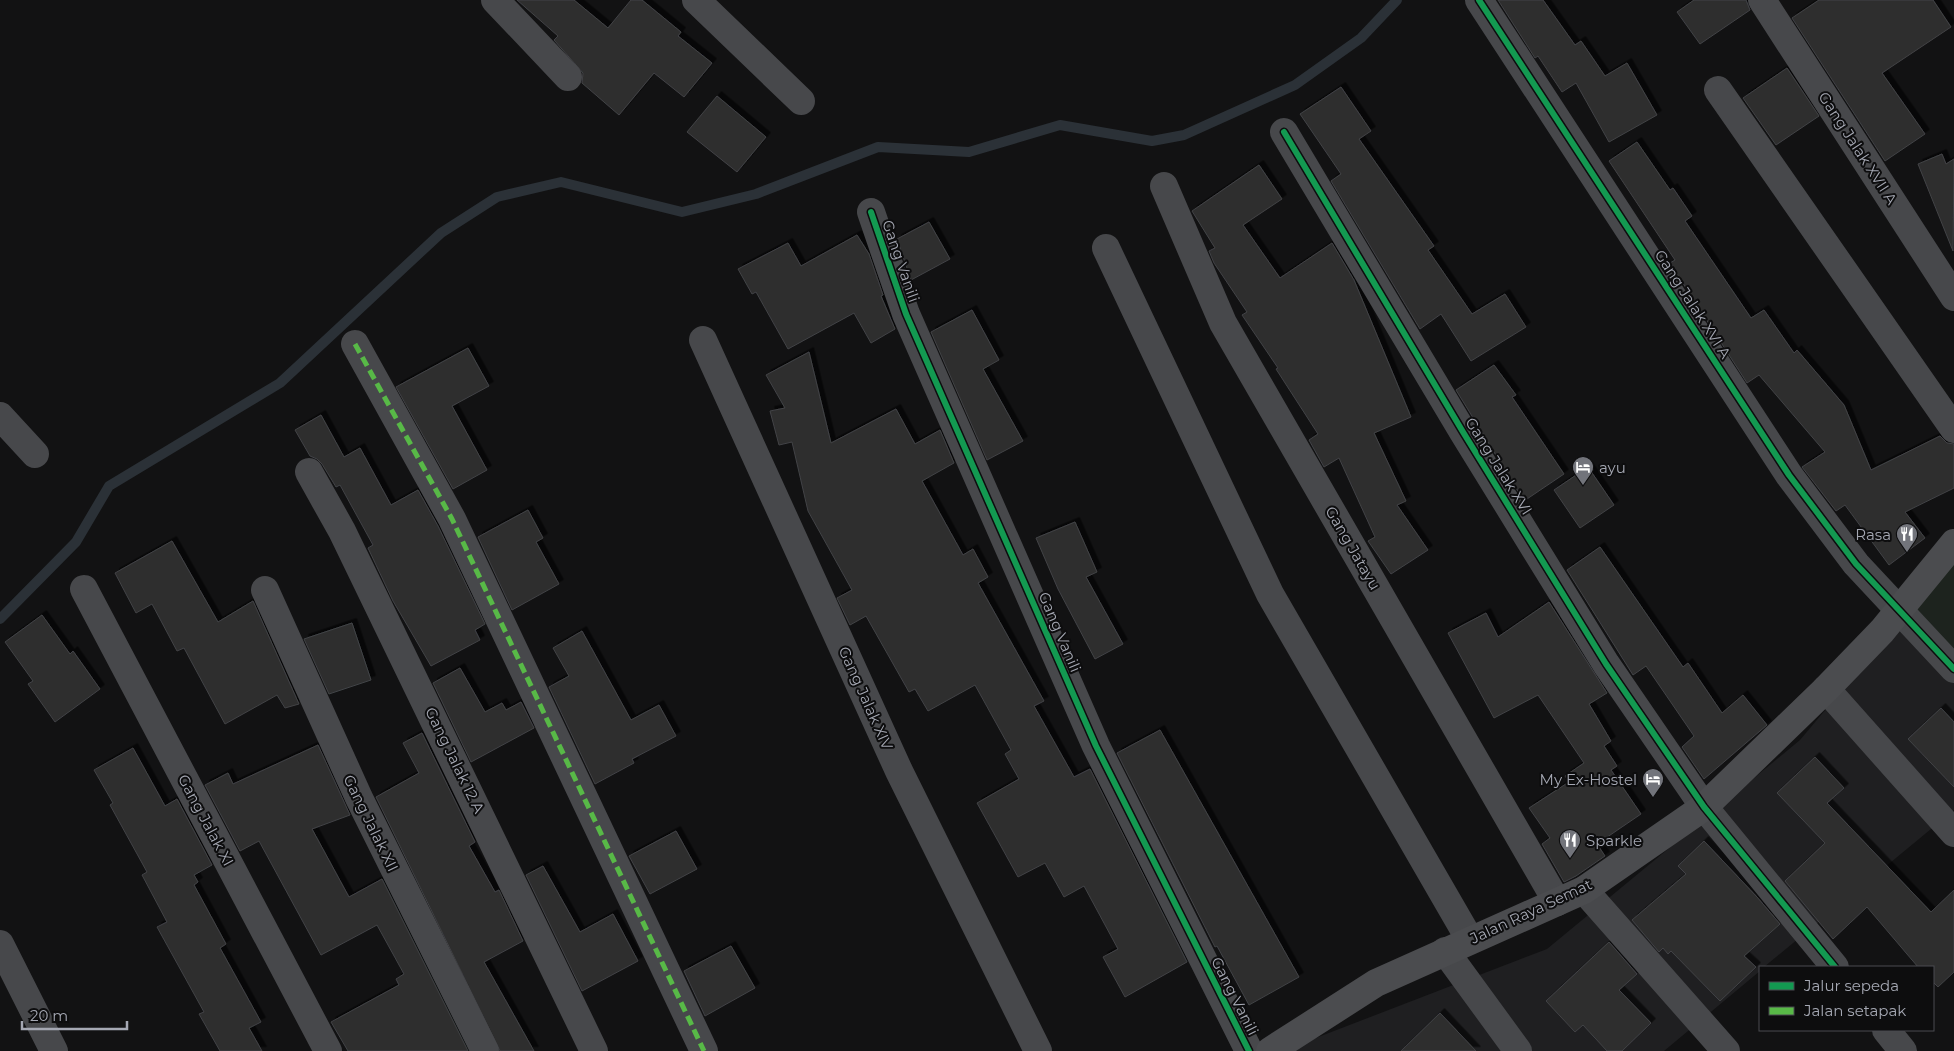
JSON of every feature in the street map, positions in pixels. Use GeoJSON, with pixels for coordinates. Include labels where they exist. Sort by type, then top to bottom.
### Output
{"type":"FeatureCollection","features":[{"type":"Feature","properties":{"kind":"street"},"geometry":{"type":"LineString","coordinates":[[495,0],[568,78]]}},
{"type":"Feature","properties":{"kind":"street"},"geometry":{"type":"LineString","coordinates":[[696,0],[801,101]]}},
{"type":"Feature","properties":{"kind":"street","name":"Gang Jalak XVI A"},"geometry":{"type":"LineString","coordinates":[[1479,0],[1789,475],[1856,564],[1954,669]]}},
{"type":"Feature","properties":{"kind":"street","name":"Gang Jalak XVII A"},"geometry":{"type":"LineString","coordinates":[[1762,0],[1954,297]]}},
{"type":"Feature","properties":{"kind":"street"},"geometry":{"type":"LineString","coordinates":[[1718,90],[1954,428]]}},
{"type":"Feature","properties":{"kind":"street","name":"Gang Jalak XVI"},"geometry":{"type":"LineString","coordinates":[[1284,132],[1463,432],[1606,664],[1704,807],[1834,966]]}},
{"type":"Feature","properties":{"kind":"street","name":"Gang Jatayu"},"geometry":{"type":"LineString","coordinates":[[1164,186],[1223,323],[1557,902]]}},
{"type":"Feature","properties":{"kind":"street","name":"Gang Vanili"},"geometry":{"type":"LineString","coordinates":[[871,212],[906,314],[1096,746],[1249,1051]]}},
{"type":"Feature","properties":{"kind":"street"},"geometry":{"type":"LineString","coordinates":[[1106,248],[1270,594],[1470,940]]}},
{"type":"Feature","properties":{"kind":"street","name":"Gang Jalak XIV"},"geometry":{"type":"LineString","coordinates":[[703,340],[899,771],[1038,1051]]}},
{"type":"Feature","properties":{"kind":"street"},"geometry":{"type":"LineString","coordinates":[[355,344],[452,520],[704,1051]]}},
{"type":"Feature","properties":{"kind":"street"},"geometry":{"type":"LineString","coordinates":[[0,416],[35,454]]}},
{"type":"Feature","properties":{"kind":"street","name":"Gang Jalak 12 A"},"geometry":{"type":"LineString","coordinates":[[309,472],[347,540],[594,1051]]}},
{"type":"Feature","properties":{"kind":"street","name":"Jalan Raya Semat"},"geometry":{"type":"LineString","coordinates":[[1282,1048],[1376,983],[1584,890],[1704,807],[1826,689],[1899,612],[1954,543]]}},
{"type":"Feature","properties":{"kind":"street","name":"Gang Jalak XI"},"geometry":{"type":"LineString","coordinates":[[84,589],[328,1051]]}},
{"type":"Feature","properties":{"kind":"street","name":"Gang Jalak XII"},"geometry":{"type":"LineString","coordinates":[[265,590],[359,798],[485,1051]]}},
{"type":"Feature","properties":{"kind":"street"},"geometry":{"type":"LineString","coordinates":[[1826,689],[1954,834]]}},
{"type":"Feature","properties":{"kind":"street"},"geometry":{"type":"LineString","coordinates":[[1584,890],[1726,1051]]}},
{"type":"Feature","properties":{"kind":"street"},"geometry":{"type":"LineString","coordinates":[[0,944],[54,1051]]}},
{"type":"Feature","properties":{"kind":"street"},"geometry":{"type":"LineString","coordinates":[[1445,952],[1518,1051]]}},
{"type":"Feature","properties":{"kind":"street"},"geometry":{"type":"LineString","coordinates":[[1887,1031],[1903,1051]]}},
{"type":"Feature","properties":{"kind":"shaded area"},"geometry":{"type":"Polygon","coordinates":[[[1954,546],[1954,666],[1901,620],[1954,546]]]}},
{"type":"Feature","properties":{"kind":"shaded area"},"geometry":{"type":"Polygon","coordinates":[[[1901,620],[1954,668],[1954,810],[1765,966],[1759,966],[1759,972],[1664,1051],[1282,1051],[1547,949],[1800,740],[1901,620]]]}},
{"type":"Feature","properties":{"kind":"building"},"geometry":{"type":"Polygon","coordinates":[[[517,0],[574,0],[608,28],[631,0],[642,0],[681,32],[678,36],[712,63],[684,97],[654,73],[619,115],[582,83],[583,73],[554,40],[558,36],[517,0]]]}},
{"type":"Feature","properties":{"kind":"building"},"geometry":{"type":"Polygon","coordinates":[[[1498,0],[1543,0],[1575,45],[1581,41],[1605,76],[1627,63],[1657,115],[1609,142],[1576,83],[1562,92],[1538,56],[1535,58],[1498,0]]]}},
{"type":"Feature","properties":{"kind":"building"},"geometry":{"type":"Polygon","coordinates":[[[1694,0],[1746,0],[1750,10],[1700,44],[1677,12],[1694,0]]]}},
{"type":"Feature","properties":{"kind":"building"},"geometry":{"type":"Polygon","coordinates":[[[1819,0],[1933,0],[1951,27],[1882,73],[1925,134],[1885,161],[1792,18],[1819,0]]]}},
{"type":"Feature","properties":{"kind":"building"},"geometry":{"type":"Polygon","coordinates":[[[1787,68],[1819,116],[1776,145],[1743,98],[1787,68]]]}},
{"type":"Feature","properties":{"kind":"building"},"geometry":{"type":"Polygon","coordinates":[[[1341,87],[1371,131],[1359,139],[1434,246],[1428,250],[1472,314],[1505,294],[1526,327],[1471,361],[1441,314],[1420,329],[1331,181],[1341,174],[1300,114],[1341,87]]]}},
{"type":"Feature","properties":{"kind":"building"},"geometry":{"type":"Polygon","coordinates":[[[717,96],[766,137],[737,172],[687,132],[717,96]]]}},
{"type":"Feature","properties":{"kind":"building"},"geometry":{"type":"Polygon","coordinates":[[[1637,142],[1670,190],[1673,188],[1692,216],[1685,221],[1751,318],[1764,310],[1794,353],[1797,350],[1844,405],[1871,470],[1940,436],[1947,443],[1954,444],[1954,488],[1905,512],[1925,538],[1889,565],[1845,505],[1836,511],[1802,467],[1825,452],[1759,375],[1747,383],[1670,263],[1675,260],[1609,161],[1637,142]]]}},
{"type":"Feature","properties":{"kind":"building"},"geometry":{"type":"Polygon","coordinates":[[[1942,154],[1946,164],[1954,159],[1953,251],[1918,164],[1942,154]]]}},
{"type":"Feature","properties":{"kind":"building"},"geometry":{"type":"Polygon","coordinates":[[[1259,165],[1282,199],[1243,225],[1280,278],[1332,243],[1354,280],[1411,417],[1374,433],[1406,501],[1397,505],[1428,550],[1391,574],[1368,541],[1375,537],[1339,458],[1324,467],[1309,440],[1318,434],[1276,369],[1278,368],[1242,315],[1247,312],[1214,263],[1209,251],[1215,248],[1192,211],[1259,165]]]}},
{"type":"Feature","properties":{"kind":"building"},"geometry":{"type":"Polygon","coordinates":[[[929,222],[950,259],[911,280],[897,239],[929,222]]]}},
{"type":"Feature","properties":{"kind":"building"},"geometry":{"type":"Polygon","coordinates":[[[857,235],[869,254],[883,295],[881,296],[895,329],[871,343],[854,313],[788,349],[756,292],[752,294],[738,269],[788,243],[801,266],[857,235]]]}},
{"type":"Feature","properties":{"kind":"building"},"geometry":{"type":"Polygon","coordinates":[[[972,310],[999,360],[983,369],[1023,441],[987,460],[931,332],[972,310]]]}},
{"type":"Feature","properties":{"kind":"building"},"geometry":{"type":"Polygon","coordinates":[[[468,348],[489,386],[452,406],[487,470],[453,489],[396,387],[468,348]]]}},
{"type":"Feature","properties":{"kind":"building"},"geometry":{"type":"Polygon","coordinates":[[[809,352],[831,443],[896,409],[915,444],[940,430],[954,463],[922,481],[963,555],[973,549],[988,577],[978,583],[1044,701],[1034,706],[1074,777],[1090,769],[1187,962],[1125,997],[1103,957],[1118,949],[1084,886],[1064,897],[1045,863],[1018,877],[977,803],[1019,779],[1005,754],[1011,750],[975,685],[928,711],[915,689],[909,692],[866,616],[850,625],[837,598],[852,590],[808,511],[792,442],[779,445],[770,411],[785,408],[766,375],[809,352]]]}},
{"type":"Feature","properties":{"kind":"building"},"geometry":{"type":"Polygon","coordinates":[[[1494,365],[1516,395],[1512,397],[1564,474],[1524,501],[1456,390],[1494,365]]]}},
{"type":"Feature","properties":{"kind":"building"},"geometry":{"type":"Polygon","coordinates":[[[321,415],[344,457],[360,448],[391,505],[418,490],[438,526],[485,624],[475,630],[480,640],[431,666],[393,601],[368,548],[373,545],[340,485],[336,487],[322,464],[310,456],[295,430],[321,415]]]}},
{"type":"Feature","properties":{"kind":"building"},"geometry":{"type":"Polygon","coordinates":[[[1588,467],[1614,505],[1580,528],[1554,490],[1588,467]]]}},
{"type":"Feature","properties":{"kind":"building"},"geometry":{"type":"Polygon","coordinates":[[[528,510],[543,538],[536,542],[559,584],[512,610],[478,537],[528,510]]]}},
{"type":"Feature","properties":{"kind":"building"},"geometry":{"type":"Polygon","coordinates":[[[1075,522],[1097,572],[1086,577],[1123,644],[1095,659],[1058,589],[1036,538],[1075,522]]]}},
{"type":"Feature","properties":{"kind":"building"},"geometry":{"type":"Polygon","coordinates":[[[172,541],[218,622],[253,601],[299,704],[285,708],[277,695],[225,724],[184,648],[177,651],[152,604],[136,613],[115,573],[172,541]]]}},
{"type":"Feature","properties":{"kind":"building"},"geometry":{"type":"Polygon","coordinates":[[[1600,547],[1683,667],[1688,663],[1722,713],[1743,695],[1767,725],[1704,779],[1682,747],[1694,736],[1646,666],[1633,675],[1567,570],[1600,547]]]}},
{"type":"Feature","properties":{"kind":"building"},"geometry":{"type":"Polygon","coordinates":[[[1549,602],[1607,693],[1589,704],[1611,741],[1604,746],[1617,766],[1611,770],[1641,814],[1597,844],[1605,856],[1564,882],[1542,844],[1550,838],[1529,808],[1569,782],[1565,776],[1584,763],[1538,695],[1494,718],[1448,633],[1486,613],[1498,637],[1549,602]]]}},
{"type":"Feature","properties":{"kind":"building"},"geometry":{"type":"Polygon","coordinates":[[[42,615],[70,654],[73,651],[100,689],[55,722],[28,684],[33,681],[5,642],[42,615]]]}},
{"type":"Feature","properties":{"kind":"building"},"geometry":{"type":"Polygon","coordinates":[[[352,623],[371,680],[329,694],[304,639],[352,623]]]}},
{"type":"Feature","properties":{"kind":"building"},"geometry":{"type":"Polygon","coordinates":[[[582,631],[631,720],[659,705],[676,736],[632,759],[634,763],[595,784],[549,687],[569,676],[553,648],[582,631]]]}},
{"type":"Feature","properties":{"kind":"building"},"geometry":{"type":"Polygon","coordinates":[[[460,668],[485,712],[502,703],[506,710],[521,702],[534,728],[471,762],[433,683],[460,668]]]}},
{"type":"Feature","properties":{"kind":"building"},"geometry":{"type":"Polygon","coordinates":[[[1941,708],[1954,722],[1954,787],[1908,739],[1941,708]]]}},
{"type":"Feature","properties":{"kind":"building"},"geometry":{"type":"Polygon","coordinates":[[[1160,730],[1299,977],[1249,1005],[1217,946],[1215,947],[1117,753],[1160,730]]]}},
{"type":"Feature","properties":{"kind":"building"},"geometry":{"type":"Polygon","coordinates":[[[422,733],[475,842],[469,846],[495,892],[499,890],[523,941],[484,962],[534,1051],[500,1051],[376,797],[419,773],[403,743],[422,733]]]}},
{"type":"Feature","properties":{"kind":"building"},"geometry":{"type":"Polygon","coordinates":[[[318,745],[350,815],[312,829],[349,897],[382,879],[468,1051],[348,1051],[331,1022],[399,985],[396,979],[404,974],[377,925],[321,955],[259,841],[240,851],[205,785],[228,773],[233,784],[318,745]]]}},
{"type":"Feature","properties":{"kind":"building"},"geometry":{"type":"Polygon","coordinates":[[[133,748],[165,806],[177,799],[212,865],[194,875],[198,882],[194,885],[226,944],[220,948],[261,1022],[249,1028],[262,1051],[220,1051],[199,1014],[204,1012],[157,927],[167,922],[142,875],[147,872],[110,805],[113,803],[94,770],[133,748]]]}},
{"type":"Feature","properties":{"kind":"building"},"geometry":{"type":"Polygon","coordinates":[[[1815,757],[1844,788],[1827,803],[1931,912],[1954,890],[1954,972],[1938,987],[1934,983],[1934,966],[1917,966],[1867,907],[1833,939],[1785,881],[1825,843],[1777,793],[1815,757]]]}},
{"type":"Feature","properties":{"kind":"building"},"geometry":{"type":"Polygon","coordinates":[[[676,831],[697,869],[650,894],[629,856],[676,831]]]}},
{"type":"Feature","properties":{"kind":"building"},"geometry":{"type":"Polygon","coordinates":[[[1704,841],[1780,924],[1744,956],[1756,967],[1720,1001],[1671,951],[1668,954],[1663,948],[1659,952],[1632,920],[1686,874],[1678,866],[1704,841]]]}},
{"type":"Feature","properties":{"kind":"building"},"geometry":{"type":"Polygon","coordinates":[[[543,866],[580,932],[613,914],[638,961],[582,991],[526,875],[543,866]]]}},
{"type":"Feature","properties":{"kind":"building"},"geometry":{"type":"Polygon","coordinates":[[[1609,942],[1637,974],[1619,990],[1651,1023],[1622,1051],[1607,1051],[1583,1025],[1575,1032],[1546,1001],[1609,942]]]}},
{"type":"Feature","properties":{"kind":"building"},"geometry":{"type":"Polygon","coordinates":[[[731,946],[755,988],[705,1016],[684,971],[731,946]]]}},
{"type":"Feature","properties":{"kind":"building"},"geometry":{"type":"Polygon","coordinates":[[[1440,1013],[1476,1051],[1401,1051],[1440,1013]]]}},
{"type":"Feature","properties":{"kind":"waterway"},"geometry":{"type":"LineString","coordinates":[[0,619],[76,542],[109,486],[280,383],[441,233],[497,197],[561,182],[682,212],[756,194],[878,147],[969,152],[1060,125],[1152,141],[1184,135],[1295,85],[1361,38],[1397,0]]}},
{"type":"Feature","properties":{"kind":"marked path"},"geometry":{"type":"LineString","coordinates":[[355,344],[452,519],[704,1051]]}},
{"type":"Feature","properties":{"kind":"cycle path"},"geometry":{"type":"LineString","coordinates":[[1479,0],[1789,475],[1856,564],[1954,669]]}},
{"type":"Feature","properties":{"kind":"cycle path"},"geometry":{"type":"LineString","coordinates":[[1284,132],[1463,432],[1606,664],[1704,807],[1834,966]]}},
{"type":"Feature","properties":{"kind":"cycle path"},"geometry":{"type":"LineString","coordinates":[[871,212],[906,314],[1096,746],[1249,1051]]}},
{"type":"Feature","properties":{"kind":"place","name":"ayu"},"geometry":{"type":"Point","coordinates":[1583,486]}},
{"type":"Feature","properties":{"kind":"place","name":"Rasa"},"geometry":{"type":"Point","coordinates":[1907,553]}},
{"type":"Feature","properties":{"kind":"place","name":"My Ex-Hostel"},"geometry":{"type":"Point","coordinates":[1653,798]}},
{"type":"Feature","properties":{"kind":"place","name":"Sparkle"},"geometry":{"type":"Point","coordinates":[1570,859]}}]}
